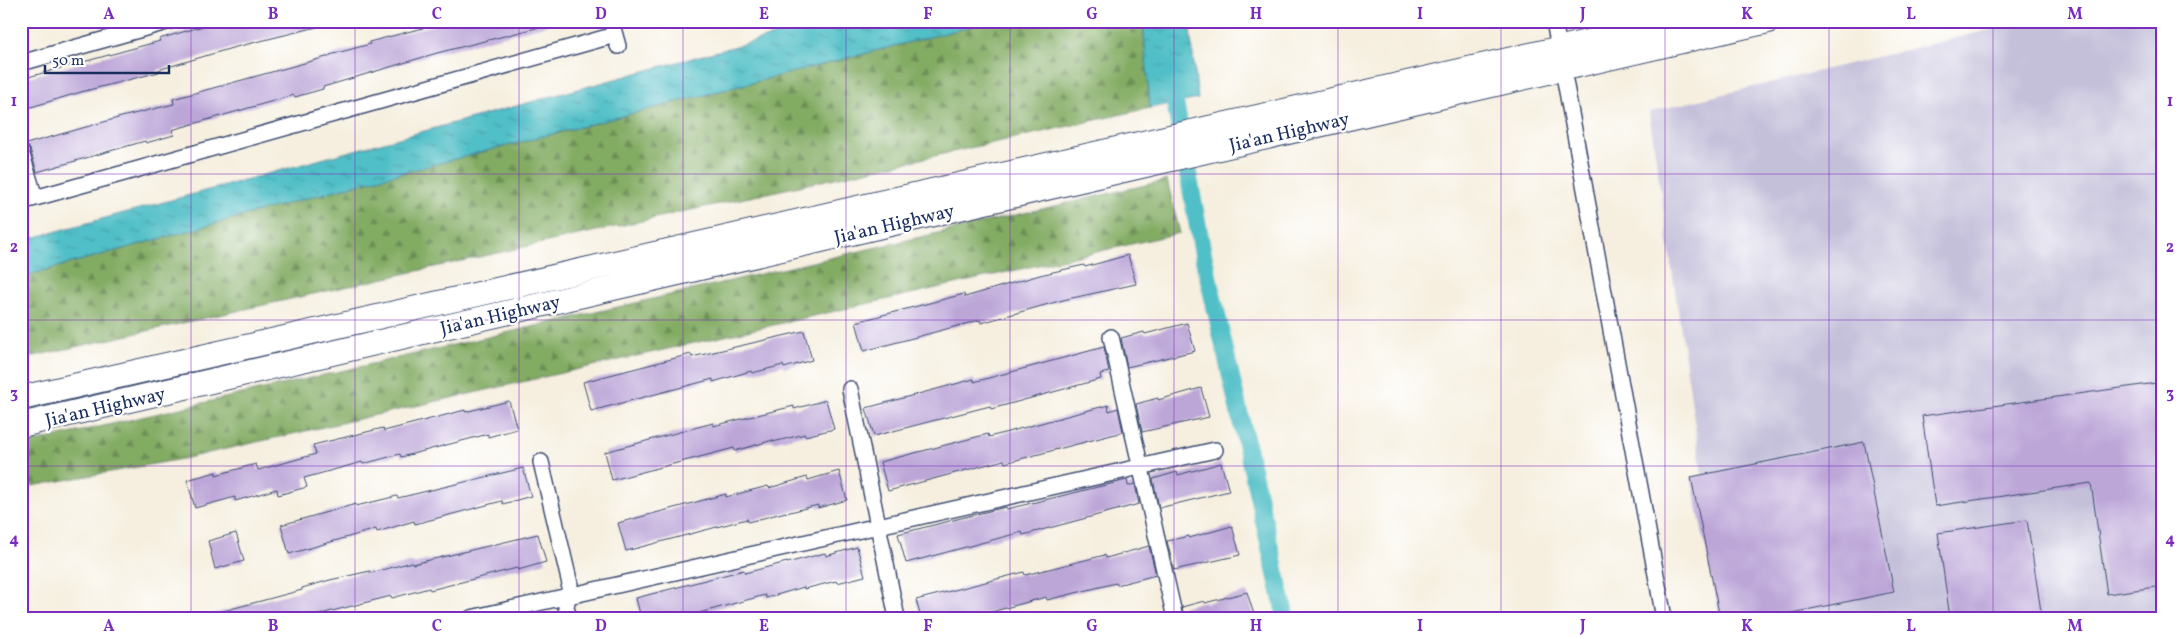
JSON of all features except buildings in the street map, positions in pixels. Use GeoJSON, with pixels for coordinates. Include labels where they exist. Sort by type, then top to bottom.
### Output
{"type":"FeatureCollection","features":[{"type":"Feature","properties":{"kind":"main road","name":"Jia'an Highway"},"geometry":{"type":"LineString","coordinates":[[1561,58],[1680,21]]}},
{"type":"Feature","properties":{"kind":"main road","name":"Jia'an Highway"},"geometry":{"type":"LineString","coordinates":[[21,425],[1207,139],[1561,58],[1768,21]]}},
{"type":"Feature","properties":{"kind":"main road","name":"Jia'an Highway"},"geometry":{"type":"LineString","coordinates":[[21,398],[1152,152]]}},
{"type":"Feature","properties":{"kind":"street"},"geometry":{"type":"LineString","coordinates":[[21,63],[170,21]]}},
{"type":"Feature","properties":{"kind":"street"},"geometry":{"type":"LineString","coordinates":[[1554,21],[1664,618]]}},
{"type":"Feature","properties":{"kind":"street"},"geometry":{"type":"LineString","coordinates":[[21,152],[28,200],[615,34]]}},
{"type":"Feature","properties":{"kind":"street"},"geometry":{"type":"LineString","coordinates":[[1111,337],[1175,618]]}},
{"type":"Feature","properties":{"kind":"street"},"geometry":{"type":"LineString","coordinates":[[850,388],[897,618]]}},
{"type":"Feature","properties":{"kind":"street"},"geometry":{"type":"LineString","coordinates":[[471,618],[1215,450]]}},
{"type":"Feature","properties":{"kind":"street"},"geometry":{"type":"LineString","coordinates":[[541,462],[570,584],[570,595],[566,607],[569,618]]}},
{"type":"Feature","properties":{"kind":"shaded area"},"geometry":{"type":"Polygon","coordinates":[[[2026,21],[2163,21],[2163,618],[1723,618],[1649,112],[2026,21]]]}},
{"type":"Feature","properties":{"kind":"green space"},"geometry":{"type":"Polygon","coordinates":[[[992,21],[1143,21],[1150,108],[21,359],[21,277],[362,183],[992,21]]]}},
{"type":"Feature","properties":{"kind":"green space"},"geometry":{"type":"Polygon","coordinates":[[[1167,180],[1180,233],[182,459],[21,488],[21,445],[1167,180]]]}},
{"type":"Feature","properties":{"kind":"water"},"geometry":{"type":"Polygon","coordinates":[[[828,21],[992,21],[362,183],[21,277],[21,241],[828,21]]]}},
{"type":"Feature","properties":{"kind":"water"},"geometry":{"type":"Polygon","coordinates":[[[1143,21],[1189,21],[1198,99],[1150,108],[1143,21]]]}},
{"type":"Feature","properties":{"kind":"waterway"},"geometry":{"type":"LineString","coordinates":[[1171,81],[1203,254],[1286,618]]}}]}
